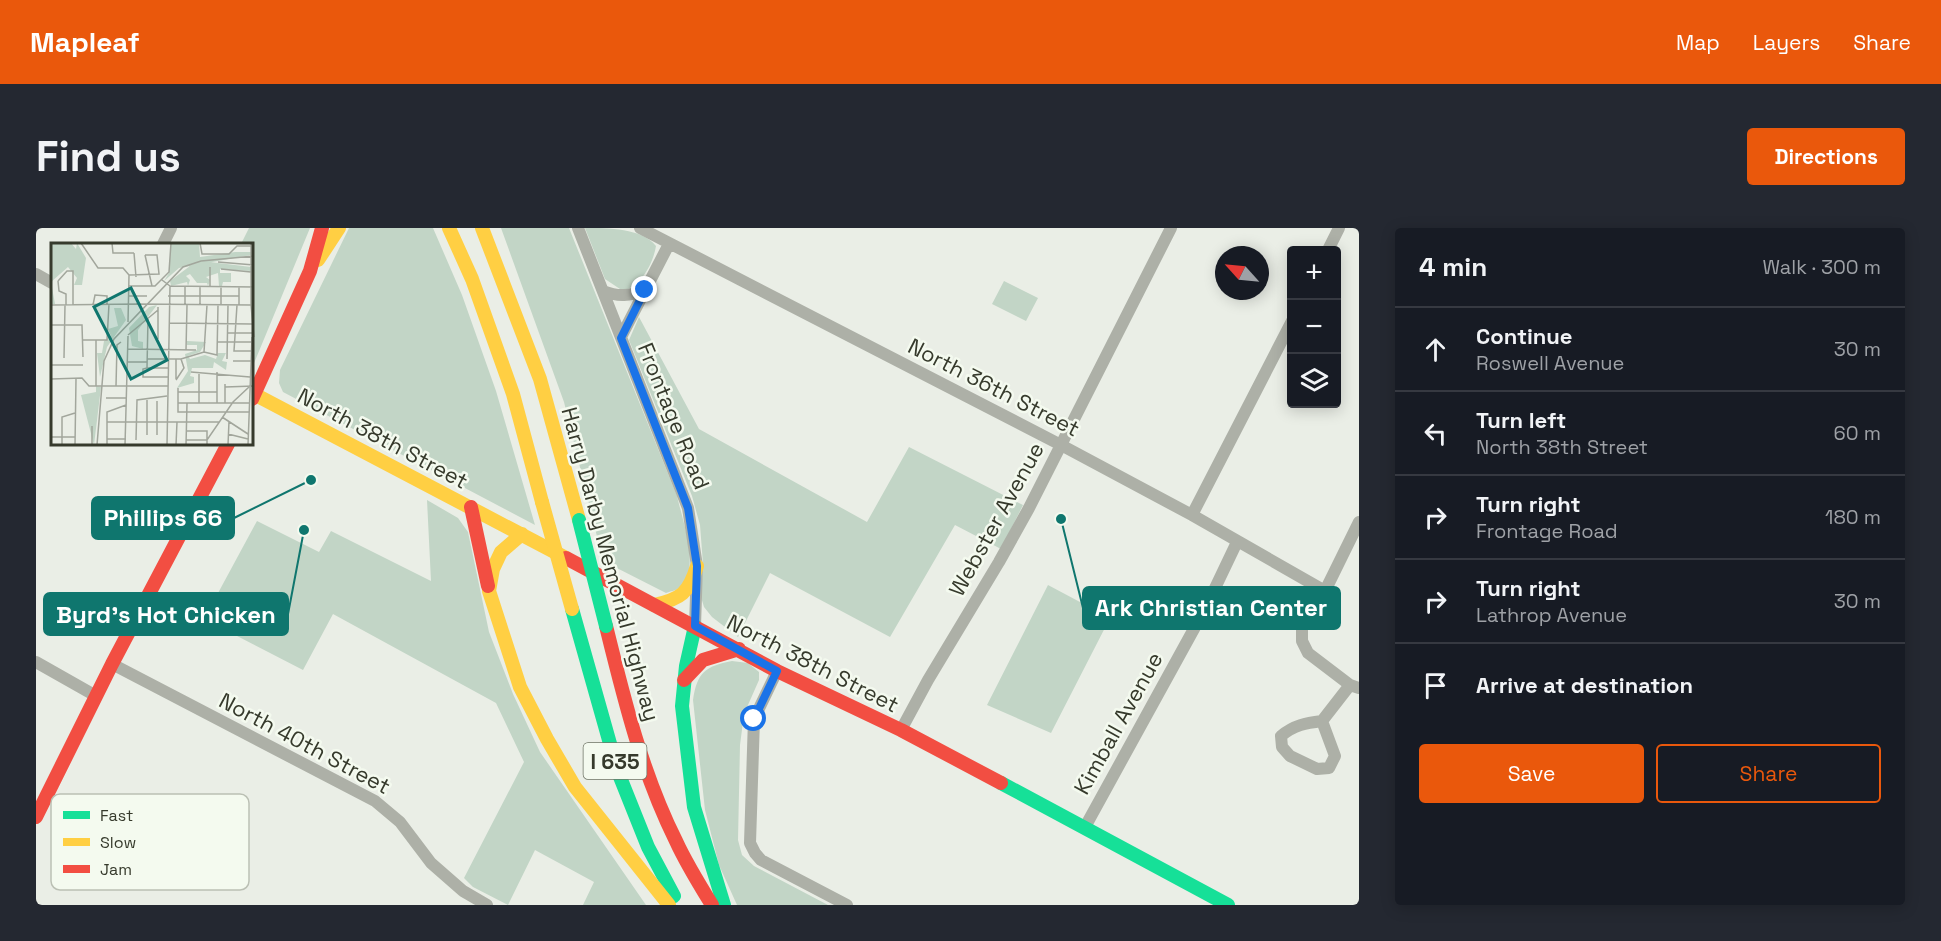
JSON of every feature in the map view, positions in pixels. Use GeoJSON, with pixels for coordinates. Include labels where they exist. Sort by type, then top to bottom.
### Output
{"type":"FeatureCollection","features":[{"type":"Feature","properties":{"kind":"main road"},"geometry":{"type":"LineString","coordinates":[[254,393],[310,271],[322,228]]}},
{"type":"Feature","properties":{"kind":"main road"},"geometry":{"type":"LineString","coordinates":[[310,271],[339,228]]}},
{"type":"Feature","properties":{"kind":"main road","name":"I 635"},"geometry":{"type":"LineString","coordinates":[[449,228],[472,279],[513,394],[618,772],[648,847],[679,905]]}},
{"type":"Feature","properties":{"kind":"main road","name":"Harry Darby Memorial Highway"},"geometry":{"type":"LineString","coordinates":[[482,228],[540,379],[579,520],[630,722],[654,791],[691,874],[712,905]]}},
{"type":"Feature","properties":{"kind":"main road","name":"North 38th Street"},"geometry":{"type":"LineString","coordinates":[[254,396],[471,507],[777,671],[901,730],[1228,905]]}},
{"type":"Feature","properties":{"kind":"main road"},"geometry":{"type":"LineString","coordinates":[[36,817],[112,664],[227,446]]}},
{"type":"Feature","properties":{"kind":"main road"},"geometry":{"type":"LineString","coordinates":[[471,507],[489,591],[520,687],[575,787],[669,905]]}},
{"type":"Feature","properties":{"kind":"main road"},"geometry":{"type":"LineString","coordinates":[[489,591],[493,569],[501,552],[522,534]]}},
{"type":"Feature","properties":{"kind":"main road"},"geometry":{"type":"LineString","coordinates":[[654,605],[676,600],[686,593],[693,583],[697,566]]}},
{"type":"Feature","properties":{"kind":"main road"},"geometry":{"type":"LineString","coordinates":[[695,626],[684,680],[682,706],[694,807],[724,905]]}},
{"type":"Feature","properties":{"kind":"main road"},"geometry":{"type":"LineString","coordinates":[[684,680],[703,660],[739,650]]}},
{"type":"Feature","properties":{"kind":"street"},"geometry":{"type":"LineString","coordinates":[[164,243],[171,228]]}},
{"type":"Feature","properties":{"kind":"street","name":"Frontage Road"},"geometry":{"type":"LineString","coordinates":[[578,228],[688,508],[697,566],[695,626]]}},
{"type":"Feature","properties":{"kind":"street","name":"North 36th Street"},"geometry":{"type":"LineString","coordinates":[[640,228],[1192,515],[1325,591]]}},
{"type":"Feature","properties":{"kind":"street","name":"Webster Avenue"},"geometry":{"type":"LineString","coordinates":[[901,730],[999,562],[1061,446],[1171,228]]}},
{"type":"Feature","properties":{"kind":"street"},"geometry":{"type":"LineString","coordinates":[[1330,246],[1339,228]]}},
{"type":"Feature","properties":{"kind":"street"},"geometry":{"type":"LineString","coordinates":[[621,338],[669,243]]}},
{"type":"Feature","properties":{"kind":"street"},"geometry":{"type":"LineString","coordinates":[[36,274],[51,282]]}},
{"type":"Feature","properties":{"kind":"street"},"geometry":{"type":"LineString","coordinates":[[603,291],[623,296],[645,290]]}},
{"type":"Feature","properties":{"kind":"street"},"geometry":{"type":"LineString","coordinates":[[1192,515],[1287,331]]}},
{"type":"Feature","properties":{"kind":"street"},"geometry":{"type":"LineString","coordinates":[[1322,721],[1335,756],[1329,768],[1317,769],[1290,756],[1282,747],[1281,736],[1290,728],[1304,723],[1322,721],[1354,687],[1308,653],[1302,641],[1302,628],[1325,591],[1359,522]]}},
{"type":"Feature","properties":{"kind":"street","name":"Kimball Avenue"},"geometry":{"type":"LineString","coordinates":[[1085,827],[1206,607],[1237,542]]}},
{"type":"Feature","properties":{"kind":"street"},"geometry":{"type":"LineString","coordinates":[[36,662],[96,696]]}},
{"type":"Feature","properties":{"kind":"street","name":"North 40th Street"},"geometry":{"type":"LineString","coordinates":[[112,664],[375,801],[400,822],[430,863],[463,891],[487,905]]}},
{"type":"Feature","properties":{"kind":"street"},"geometry":{"type":"LineString","coordinates":[[777,671],[754,719],[750,843],[761,860],[847,905]]}},
{"type":"Feature","properties":{"kind":"green space"},"geometry":{"type":"Polygon","coordinates":[[[249,228],[310,228],[254,363],[254,243],[242,243],[249,228]]]}},
{"type":"Feature","properties":{"kind":"green space"},"geometry":{"type":"Polygon","coordinates":[[[349,228],[433,228],[462,295],[496,391],[535,525],[283,392],[279,383],[280,370],[349,228]]]}},
{"type":"Feature","properties":{"kind":"green space"},"geometry":{"type":"Polygon","coordinates":[[[501,228],[569,228],[677,496],[688,542],[690,566],[688,577],[677,589],[666,593],[603,561],[564,402],[501,228]]]}},
{"type":"Feature","properties":{"kind":"green space"},"geometry":{"type":"Polygon","coordinates":[[[585,228],[624,230],[650,240],[656,246],[649,267],[641,279],[623,291],[605,279],[585,228]]]}},
{"type":"Feature","properties":{"kind":"green space"},"geometry":{"type":"Polygon","coordinates":[[[1004,281],[1038,298],[1026,321],[992,304],[1004,281]]]}},
{"type":"Feature","properties":{"kind":"green space"},"geometry":{"type":"Polygon","coordinates":[[[639,317],[699,429],[867,522],[909,447],[1023,505],[1001,549],[955,525],[890,637],[770,573],[738,637],[712,617],[704,607],[701,597],[703,564],[700,525],[692,496],[629,340],[639,317]]]}},
{"type":"Feature","properties":{"kind":"green space"},"geometry":{"type":"Polygon","coordinates":[[[427,500],[458,518],[468,532],[489,632],[513,694],[540,752],[646,905],[583,905],[594,882],[535,850],[508,905],[473,887],[464,878],[524,762],[496,703],[333,614],[303,670],[204,619],[257,521],[319,552],[331,531],[431,581],[427,500]]]}},
{"type":"Feature","properties":{"kind":"green space"},"geometry":{"type":"Polygon","coordinates":[[[1048,585],[1110,618],[1051,733],[987,705],[1048,585]]]}},
{"type":"Feature","properties":{"kind":"green space"},"geometry":{"type":"Polygon","coordinates":[[[732,661],[748,663],[759,672],[759,680],[744,714],[740,745],[738,840],[742,855],[754,866],[828,905],[737,905],[719,865],[705,810],[693,700],[697,683],[704,672],[715,665],[732,661]]]}},
{"type":"Feature","properties":{"kind":"traffic: fast"},"geometry":{"type":"LineString","coordinates":[[579,520],[606,626]]}},
{"type":"Feature","properties":{"kind":"traffic: fast"},"geometry":{"type":"LineString","coordinates":[[572,609],[618,772],[648,847],[674,896]]}},
{"type":"Feature","properties":{"kind":"traffic: fast"},"geometry":{"type":"LineString","coordinates":[[695,626],[686,666],[682,706],[694,807],[724,905]]}},
{"type":"Feature","properties":{"kind":"traffic: fast"},"geometry":{"type":"LineString","coordinates":[[1001,783],[1228,905]]}},
{"type":"Feature","properties":{"kind":"traffic: slow"},"geometry":{"type":"LineString","coordinates":[[318,260],[339,228]]}},
{"type":"Feature","properties":{"kind":"traffic: slow"},"geometry":{"type":"LineString","coordinates":[[449,228],[472,279],[513,394],[542,502]]}},
{"type":"Feature","properties":{"kind":"traffic: slow"},"geometry":{"type":"LineString","coordinates":[[482,228],[540,379],[579,520]]}},
{"type":"Feature","properties":{"kind":"traffic: slow"},"geometry":{"type":"LineString","coordinates":[[254,394],[566,558]]}},
{"type":"Feature","properties":{"kind":"traffic: slow"},"geometry":{"type":"LineString","coordinates":[[542,502],[572,609]]}},
{"type":"Feature","properties":{"kind":"traffic: slow"},"geometry":{"type":"LineString","coordinates":[[522,534],[501,552],[493,569],[489,591],[520,687],[575,787],[669,905]]}},
{"type":"Feature","properties":{"kind":"traffic: slow"},"geometry":{"type":"LineString","coordinates":[[654,605],[671,600],[683,593],[691,583],[697,566]]}},
{"type":"Feature","properties":{"kind":"traffic: jam"},"geometry":{"type":"LineString","coordinates":[[254,395],[310,271],[322,228]]}},
{"type":"Feature","properties":{"kind":"traffic: jam"},"geometry":{"type":"LineString","coordinates":[[36,817],[112,664],[227,446]]}},
{"type":"Feature","properties":{"kind":"traffic: jam"},"geometry":{"type":"LineString","coordinates":[[471,507],[488,586]]}},
{"type":"Feature","properties":{"kind":"traffic: jam"},"geometry":{"type":"LineString","coordinates":[[566,558],[777,671],[901,730],[1001,783]]}},
{"type":"Feature","properties":{"kind":"traffic: jam"},"geometry":{"type":"LineString","coordinates":[[606,626],[627,708],[653,789],[680,849],[712,905]]}},
{"type":"Feature","properties":{"kind":"traffic: jam"},"geometry":{"type":"LineString","coordinates":[[684,680],[703,660],[739,649]]}},
{"type":"Feature","properties":{"kind":"place","name":"Phillips 66"},"geometry":{"type":"Point","coordinates":[311,480]}},
{"type":"Feature","properties":{"kind":"place","name":"Ark Christian Center"},"geometry":{"type":"Point","coordinates":[1061,519]}},
{"type":"Feature","properties":{"kind":"place","name":"Byrd's Hot Chicken"},"geometry":{"type":"Point","coordinates":[304,530]}},
{"type":"Feature","properties":{"kind":"route"},"geometry":{"type":"LineString","coordinates":[[645,290],[621,338],[688,508],[697,566],[695,626],[777,671],[754,719]]}}]}
